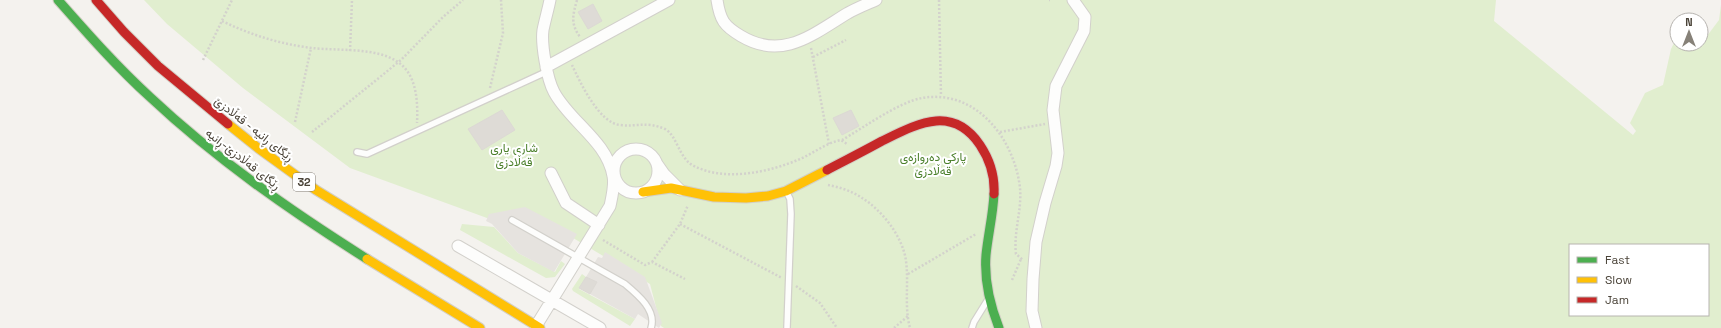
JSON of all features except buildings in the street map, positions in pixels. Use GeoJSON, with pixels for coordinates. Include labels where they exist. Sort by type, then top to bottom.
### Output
{"type":"FeatureCollection","features":[{"type":"Feature","properties":{"kind":"main road","name":"ڕێگای قەڵادزێ-ڕانیە"},"geometry":{"type":"LineString","coordinates":[[58,0],[98,46],[145,94],[198,140],[257,186],[325,233],[480,328]]}},
{"type":"Feature","properties":{"kind":"main road","name":"ڕێگای ڕانیە - قەڵادزێ"},"geometry":{"type":"LineString","coordinates":[[96,0],[124,32],[168,75],[258,148],[316,190],[538,327]]}},
{"type":"Feature","properties":{"kind":"main road"},"geometry":{"type":"LineString","coordinates":[[639,193],[664,188],[714,197],[746,198],[768,196],[786,191],[914,125],[929,121],[946,121],[962,125],[983,148],[991,168],[995,186],[995,207],[987,255],[986,274],[989,297],[999,328]]}},
{"type":"Feature","properties":{"kind":"street"},"geometry":{"type":"LineString","coordinates":[[550,0],[543,31],[546,70],[554,92],[566,111],[606,156],[617,183],[622,189],[628,192],[639,193]]}},
{"type":"Feature","properties":{"kind":"street"},"geometry":{"type":"LineString","coordinates":[[546,70],[568,55],[669,0]]}},
{"type":"Feature","properties":{"kind":"street"},"geometry":{"type":"LineString","coordinates":[[716,0],[718,12],[727,27],[750,41],[767,46],[779,46],[796,43],[849,12],[876,0]]}},
{"type":"Feature","properties":{"kind":"street"},"geometry":{"type":"LineString","coordinates":[[1036,328],[1032,311],[1036,242],[1058,153],[1053,110],[1056,86],[1084,31],[1085,17],[1073,0]]}},
{"type":"Feature","properties":{"kind":"street"},"geometry":{"type":"LineString","coordinates":[[600,148],[626,151]]}},
{"type":"Feature","properties":{"kind":"street"},"geometry":{"type":"LineString","coordinates":[[538,327],[610,206],[614,176],[613,169],[615,162],[620,155],[633,149],[648,152],[664,174],[681,190]]}},
{"type":"Feature","properties":{"kind":"street"},"geometry":{"type":"LineString","coordinates":[[610,206],[621,199],[649,189],[657,177],[657,163]]}},
{"type":"Feature","properties":{"kind":"street"},"geometry":{"type":"LineString","coordinates":[[551,173],[566,203],[599,225]]}},
{"type":"Feature","properties":{"kind":"street"},"geometry":{"type":"LineString","coordinates":[[458,246],[600,328]]}},
{"type":"Feature","properties":{"kind":"lane"},"geometry":{"type":"LineString","coordinates":[[356,152],[368,154],[546,70]]}},
{"type":"Feature","properties":{"kind":"lane"},"geometry":{"type":"LineString","coordinates":[[786,191],[790,199],[787,328]]}},
{"type":"Feature","properties":{"kind":"lane"},"geometry":{"type":"LineString","coordinates":[[512,220],[625,284],[641,297],[652,318],[651,328]]}},
{"type":"Feature","properties":{"kind":"lane"},"geometry":{"type":"LineString","coordinates":[[972,328],[989,297]]}},
{"type":"Feature","properties":{"kind":"path"},"geometry":{"type":"LineString","coordinates":[[203,60],[232,0]]}},
{"type":"Feature","properties":{"kind":"path"},"geometry":{"type":"LineString","coordinates":[[350,51],[352,0]]}},
{"type":"Feature","properties":{"kind":"path"},"geometry":{"type":"LineString","coordinates":[[312,132],[398,62],[443,17],[463,0]]}},
{"type":"Feature","properties":{"kind":"path"},"geometry":{"type":"LineString","coordinates":[[487,99],[503,33],[501,0]]}},
{"type":"Feature","properties":{"kind":"path"},"geometry":{"type":"LineString","coordinates":[[577,0],[572,19],[576,32],[586,46]]}},
{"type":"Feature","properties":{"kind":"path"},"geometry":{"type":"LineString","coordinates":[[939,0],[941,96]]}},
{"type":"Feature","properties":{"kind":"path"},"geometry":{"type":"LineString","coordinates":[[222,21],[244,31],[279,43],[311,48],[384,54],[398,62],[408,71],[414,85],[417,103],[416,132]]}},
{"type":"Feature","properties":{"kind":"path"},"geometry":{"type":"LineString","coordinates":[[813,57],[846,40]]}},
{"type":"Feature","properties":{"kind":"path"},"geometry":{"type":"LineString","coordinates":[[810,43],[829,144]]}},
{"type":"Feature","properties":{"kind":"path"},"geometry":{"type":"LineString","coordinates":[[295,122],[311,48]]}},
{"type":"Feature","properties":{"kind":"path"},"geometry":{"type":"LineString","coordinates":[[568,55],[589,98],[604,116],[614,124],[620,125],[640,123],[653,125],[666,130],[689,163],[695,167],[712,172],[748,174],[776,168],[841,140],[894,109],[921,98],[941,96],[966,103],[984,116],[1000,132],[1010,149],[1020,183],[1020,208],[1015,246],[1016,254],[1021,259],[1026,261]]}},
{"type":"Feature","properties":{"kind":"path"},"geometry":{"type":"LineString","coordinates":[[1000,132],[1046,124]]}},
{"type":"Feature","properties":{"kind":"path"},"geometry":{"type":"LineString","coordinates":[[841,140],[846,143],[849,148]]}},
{"type":"Feature","properties":{"kind":"path"},"geometry":{"type":"LineString","coordinates":[[821,184],[843,189],[861,197],[874,207],[904,247],[910,328]]}},
{"type":"Feature","properties":{"kind":"path"},"geometry":{"type":"LineString","coordinates":[[603,240],[645,265],[652,262],[680,224],[689,203]]}},
{"type":"Feature","properties":{"kind":"path"},"geometry":{"type":"LineString","coordinates":[[680,224],[789,281],[807,292],[820,303],[837,328]]}},
{"type":"Feature","properties":{"kind":"path"},"geometry":{"type":"LineString","coordinates":[[907,274],[979,232]]}},
{"type":"Feature","properties":{"kind":"path"},"geometry":{"type":"LineString","coordinates":[[1012,280],[1021,259]]}},
{"type":"Feature","properties":{"kind":"path"},"geometry":{"type":"LineString","coordinates":[[652,262],[685,279]]}},
{"type":"Feature","properties":{"kind":"path"},"geometry":{"type":"LineString","coordinates":[[894,328],[908,316]]}},
{"type":"Feature","properties":{"kind":"green space","name":"پارکی دەروازەی قەڵادزێ"},"geometry":{"type":"Polygon","coordinates":[[[144,0],[1496,0],[1494,21],[1633,135],[1636,131],[1630,123],[1645,93],[1663,85],[1670,52],[1709,52],[1709,33],[1719,20],[1721,5],[1721,328],[664,328],[661,326],[650,284],[528,211],[487,218],[350,168],[243,88],[167,24],[144,0]]]}},
{"type":"Feature","properties":{"kind":"green space"},"geometry":{"type":"Polygon","coordinates":[[[462,224],[494,227],[518,253],[555,272],[561,261],[565,264],[555,277],[546,278],[460,230],[462,224]]]}},
{"type":"Feature","properties":{"kind":"green space"},"geometry":{"type":"Polygon","coordinates":[[[582,274],[586,277],[579,289],[635,319],[630,326],[573,291],[572,289],[582,274]]]}},
{"type":"Feature","properties":{"kind":"shaded area"},"geometry":{"type":"Polygon","coordinates":[[[525,207],[577,234],[554,272],[518,253],[492,224],[486,221],[489,214],[525,207]]]}},
{"type":"Feature","properties":{"kind":"shaded area"},"geometry":{"type":"Polygon","coordinates":[[[605,252],[645,277],[662,323],[659,328],[638,314],[635,319],[590,294],[597,282],[586,277],[598,257],[602,258],[605,252]]]}},
{"type":"Feature","properties":{"kind":"traffic: fast"},"geometry":{"type":"LineString","coordinates":[[58,0],[126,74],[201,142],[282,203],[367,259]]}},
{"type":"Feature","properties":{"kind":"traffic: fast"},"geometry":{"type":"LineString","coordinates":[[994,194],[986,255],[986,274],[990,301],[999,328]]}},
{"type":"Feature","properties":{"kind":"traffic: slow"},"geometry":{"type":"LineString","coordinates":[[228,124],[258,148],[316,190],[540,328]]}},
{"type":"Feature","properties":{"kind":"traffic: slow"},"geometry":{"type":"LineString","coordinates":[[643,192],[671,188],[714,197],[746,198],[768,196],[786,191],[827,170]]}},
{"type":"Feature","properties":{"kind":"traffic: slow"},"geometry":{"type":"LineString","coordinates":[[367,259],[480,328]]}},
{"type":"Feature","properties":{"kind":"traffic: jam"},"geometry":{"type":"LineString","coordinates":[[96,0],[124,32],[158,66],[228,124]]}},
{"type":"Feature","properties":{"kind":"traffic: jam"},"geometry":{"type":"LineString","coordinates":[[827,170],[908,129],[934,121],[946,121],[958,125],[969,132],[980,145],[987,156],[991,168],[994,181],[994,194]]}},
{"type":"Feature","properties":{"kind":"park label","name":"شاری یاری قەڵادزێ"},"geometry":{"type":"Point","coordinates":[514,155]}}]}
